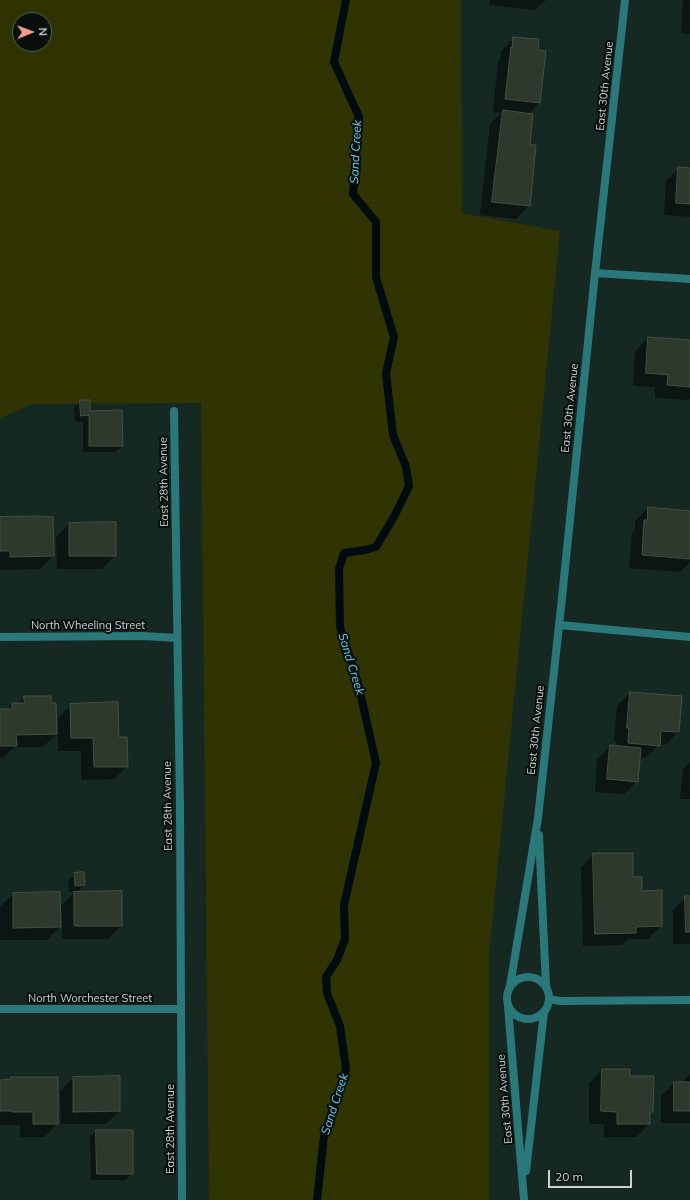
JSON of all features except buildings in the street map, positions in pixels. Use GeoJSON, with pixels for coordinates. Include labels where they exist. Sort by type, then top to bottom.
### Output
{"type":"FeatureCollection","features":[{"type":"Feature","properties":{"kind":"street","name":"East 30th Avenue"},"geometry":{"type":"LineString","coordinates":[[510,986],[538,818],[625,0]]}},
{"type":"Feature","properties":{"kind":"street"},"geometry":{"type":"LineString","coordinates":[[595,273],[690,279]]}},
{"type":"Feature","properties":{"kind":"street","name":"East 28th Avenue"},"geometry":{"type":"LineString","coordinates":[[174,411],[180,815],[182,1200]]}},
{"type":"Feature","properties":{"kind":"street"},"geometry":{"type":"LineString","coordinates":[[559,625],[690,637]]}},
{"type":"Feature","properties":{"kind":"street","name":"North Wheeling Street"},"geometry":{"type":"LineString","coordinates":[[0,637],[143,636],[177,638]]}},
{"type":"Feature","properties":{"kind":"street","name":"East 30th Avenue"},"geometry":{"type":"LineString","coordinates":[[538,818],[546,986]]}},
{"type":"Feature","properties":{"kind":"street"},"geometry":{"type":"LineString","coordinates":[[528,977],[535,978],[546,986],[549,999],[548,1006],[538,1017],[524,1019],[518,1017],[512,1013],[508,1007],[506,1000],[507,993],[514,981],[528,977]]}},
{"type":"Feature","properties":{"kind":"street"},"geometry":{"type":"LineString","coordinates":[[549,999],[560,1001],[690,1000]]}},
{"type":"Feature","properties":{"kind":"street","name":"East 30th Avenue"},"geometry":{"type":"LineString","coordinates":[[508,1007],[524,1200]]}},
{"type":"Feature","properties":{"kind":"street","name":"North Worchester Street"},"geometry":{"type":"LineString","coordinates":[[0,1009],[181,1010]]}},
{"type":"Feature","properties":{"kind":"street","name":"East 30th Avenue"},"geometry":{"type":"LineString","coordinates":[[524,1189],[544,1012]]}},
{"type":"Feature","properties":{"kind":"green space"},"geometry":{"type":"Polygon","coordinates":[[[0,0],[461,0],[462,213],[560,231],[489,955],[489,1200],[209,1200],[201,403],[33,404],[0,418],[0,0]]]}},
{"type":"Feature","properties":{"kind":"waterway","name":"Sand Creek"},"geometry":{"type":"LineString","coordinates":[[317,1200],[324,1136],[346,1069],[340,1026],[327,993],[326,977],[337,960],[345,939],[344,905],[376,763],[358,683],[340,627],[339,569],[344,553],[376,547],[395,515],[409,486],[406,467],[393,435],[386,373],[394,337],[376,277],[376,222],[353,194],[359,117],[334,62],[346,0]]}}]}
